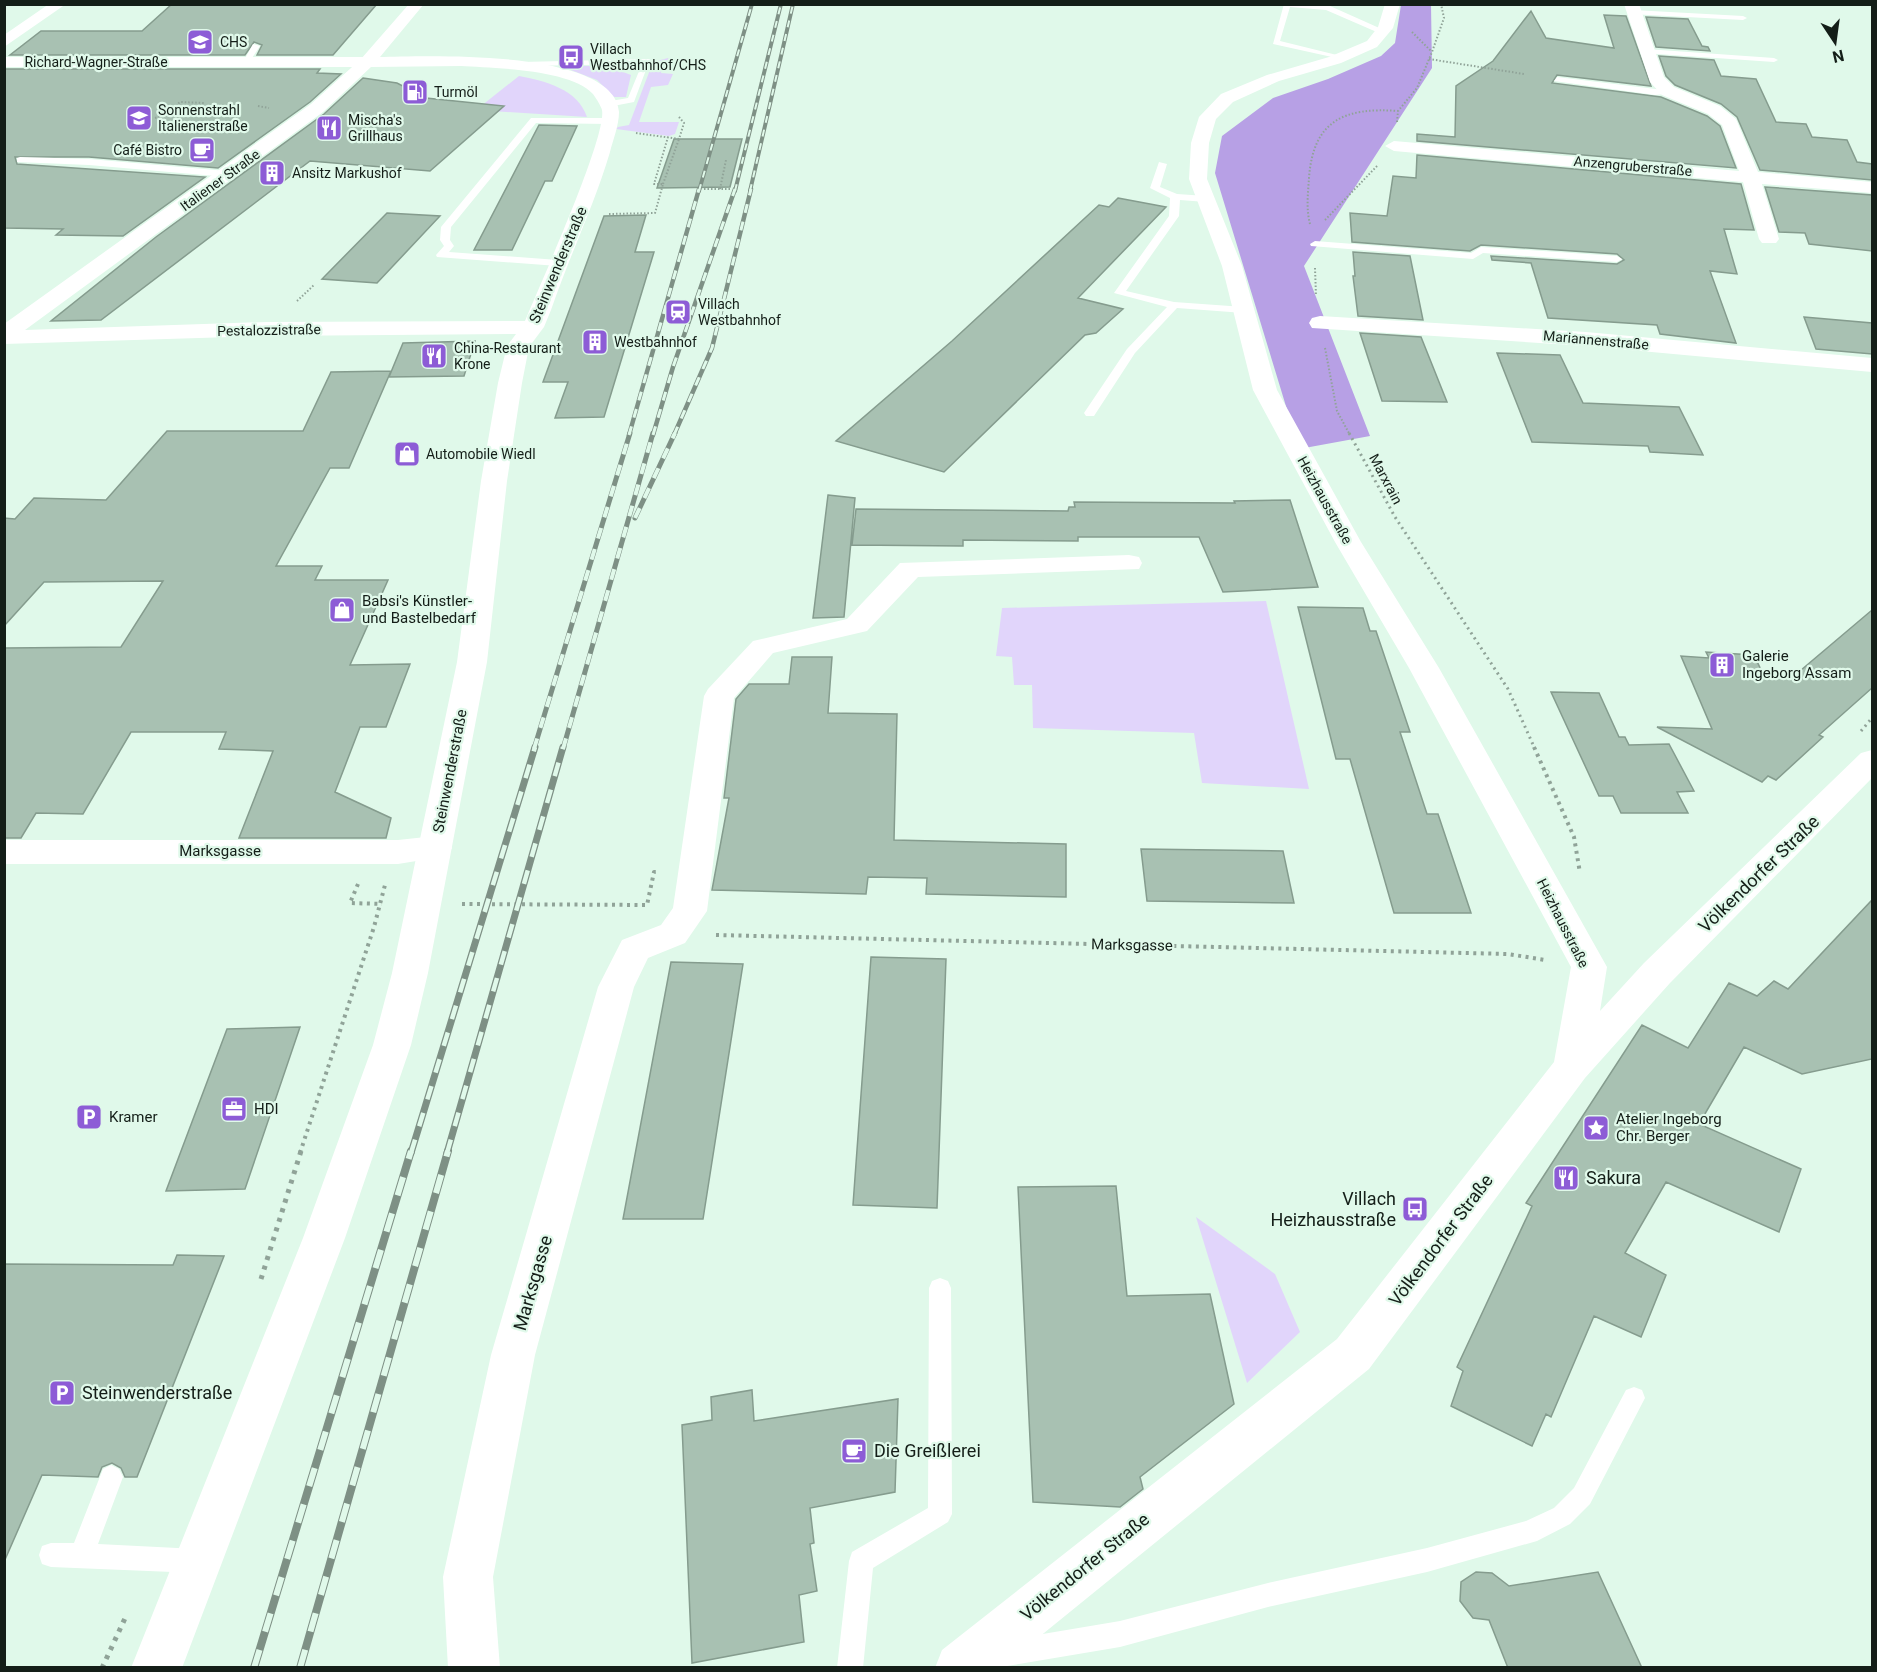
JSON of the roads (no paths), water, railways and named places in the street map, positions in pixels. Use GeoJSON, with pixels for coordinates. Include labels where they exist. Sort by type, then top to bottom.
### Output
{"type":"FeatureCollection","features":[{"type":"Feature","properties":{"kind":"street"},"geometry":{"type":"LineString","coordinates":[[4,42],[59,4]]}},
{"type":"Feature","properties":{"kind":"street","name":"Italiener Straße"},"geometry":{"type":"LineString","coordinates":[[4,336],[317,108],[367,62],[417,4]]}},
{"type":"Feature","properties":{"kind":"street","name":"Heizhausstraße"},"geometry":{"type":"LineString","coordinates":[[1393,4],[1382,31],[1372,44],[1341,57],[1273,78],[1227,98],[1208,117],[1200,143],[1198,179],[1232,266],[1265,390],[1348,542],[1424,668],[1589,967],[1572,1067]]}},
{"type":"Feature","properties":{"kind":"street"},"geometry":{"type":"LineString","coordinates":[[1632,8],[1656,79],[1672,93],[1714,110],[1730,123],[1750,176],[1769,239]]}},
{"type":"Feature","properties":{"kind":"street"},"geometry":{"type":"LineString","coordinates":[[384,44],[399,54],[449,62]]}},
{"type":"Feature","properties":{"kind":"street","name":"Richard-Wagner-Straße"},"geometry":{"type":"LineString","coordinates":[[4,62],[367,62]]}},
{"type":"Feature","properties":{"kind":"street"},"geometry":{"type":"LineString","coordinates":[[367,62],[521,64],[567,75],[588,84],[603,95],[608,119]]}},
{"type":"Feature","properties":{"kind":"street","name":"Steinwenderstraße"},"geometry":{"type":"LineString","coordinates":[[156,1668],[324,1238],[392,1045],[410,973],[472,662],[494,481],[518,346],[533,327],[592,183],[608,119]]}},
{"type":"Feature","properties":{"kind":"street","name":"Anzengruberstraße"},"geometry":{"type":"LineString","coordinates":[[1394,146],[1872,188]]}},
{"type":"Feature","properties":{"kind":"street","name":"Mariannenstraße"},"geometry":{"type":"LineString","coordinates":[[1320,323],[1586,339],[1872,365]]}},
{"type":"Feature","properties":{"kind":"street","name":"Pestalozzistraße"},"geometry":{"type":"LineString","coordinates":[[4,336],[267,329],[533,327]]}},
{"type":"Feature","properties":{"kind":"street","name":"Marksgasse"},"geometry":{"type":"LineString","coordinates":[[474,1668],[468,1577],[513,1355],[616,987],[635,949],[673,934],[690,910],[719,696],[763,646],[857,625],[910,569],[1129,563]]}},
{"type":"Feature","properties":{"kind":"street","name":"Völkendorfer Straße"},"geometry":{"type":"LineString","coordinates":[[965,1663],[1353,1354],[1572,1067],[1657,973],[1865,778]]}},
{"type":"Feature","properties":{"kind":"street","name":"Marksgasse"},"geometry":{"type":"LineString","coordinates":[[4,852],[398,852],[435,848]]}},
{"type":"Feature","properties":{"kind":"lane"},"geometry":{"type":"LineString","coordinates":[[1341,57],[1276,42],[1287,5],[1328,6],[1382,31]]}},
{"type":"Feature","properties":{"kind":"lane"},"geometry":{"type":"LineString","coordinates":[[1632,8],[1743,18]]}},
{"type":"Feature","properties":{"kind":"lane"},"geometry":{"type":"LineString","coordinates":[[246,62],[256,46]]}},
{"type":"Feature","properties":{"kind":"lane"},"geometry":{"type":"LineString","coordinates":[[1647,51],[1774,60]]}},
{"type":"Feature","properties":{"kind":"lane"},"geometry":{"type":"LineString","coordinates":[[521,64],[647,61],[631,100],[608,119],[534,120],[446,227],[445,240],[449,246],[441,255],[558,263]]}},
{"type":"Feature","properties":{"kind":"lane"},"geometry":{"type":"LineString","coordinates":[[1557,79],[1655,93],[1672,93]]}},
{"type":"Feature","properties":{"kind":"lane"},"geometry":{"type":"LineString","coordinates":[[20,160],[89,162],[227,174]]}},
{"type":"Feature","properties":{"kind":"lane"},"geometry":{"type":"LineString","coordinates":[[1162,164],[1155,188],[1175,197],[1206,199]]}},
{"type":"Feature","properties":{"kind":"lane"},"geometry":{"type":"LineString","coordinates":[[1175,197],[1174,216],[1119,293],[1174,305],[1244,310]]}},
{"type":"Feature","properties":{"kind":"lane"},"geometry":{"type":"LineString","coordinates":[[1315,244],[1473,256],[1481,250],[1617,259]]}},
{"type":"Feature","properties":{"kind":"lane"},"geometry":{"type":"LineString","coordinates":[[1090,413],[1131,351],[1174,305]]}},
{"type":"Feature","properties":{"kind":"lane"},"geometry":{"type":"LineString","coordinates":[[850,1668],[861,1561],[940,1514],[940,1288]]}},
{"type":"Feature","properties":{"kind":"lane"},"geometry":{"type":"LineString","coordinates":[[965,1663],[1120,1634],[1268,1594],[1427,1560],[1528,1533],[1562,1516],[1582,1496],[1634,1398]]}},
{"type":"Feature","properties":{"kind":"lane"},"geometry":{"type":"LineString","coordinates":[[81,1555],[111,1477]]}},
{"type":"Feature","properties":{"kind":"lane"},"geometry":{"type":"LineString","coordinates":[[51,1555],[155,1557],[198,1561]]}},
{"type":"Feature","properties":{"kind":"railway"},"geometry":{"type":"LineString","coordinates":[[699,191],[752,4]]}},
{"type":"Feature","properties":{"kind":"railway"},"geometry":{"type":"LineString","coordinates":[[735,191],[781,4]]}},
{"type":"Feature","properties":{"kind":"railway"},"geometry":{"type":"LineString","coordinates":[[750,191],[793,4]]}},
{"type":"Feature","properties":{"kind":"railway"},"geometry":{"type":"LineString","coordinates":[[629,435],[699,189]]}},
{"type":"Feature","properties":{"kind":"railway"},"geometry":{"type":"LineString","coordinates":[[653,435],[673,367],[735,189]]}},
{"type":"Feature","properties":{"kind":"railway"},"geometry":{"type":"LineString","coordinates":[[674,435],[712,348],[751,189]]}},
{"type":"Feature","properties":{"kind":"railway"},"geometry":{"type":"LineString","coordinates":[[534,749],[630,433]]}},
{"type":"Feature","properties":{"kind":"railway"},"geometry":{"type":"LineString","coordinates":[[563,749],[653,433]]}},
{"type":"Feature","properties":{"kind":"railway"},"geometry":{"type":"LineString","coordinates":[[635,518],[675,433]]}},
{"type":"Feature","properties":{"kind":"railway"},"geometry":{"type":"LineString","coordinates":[[411,1153],[535,747]]}},
{"type":"Feature","properties":{"kind":"railway"},"geometry":{"type":"LineString","coordinates":[[447,1153],[563,747]]}},
{"type":"Feature","properties":{"kind":"railway"},"geometry":{"type":"LineString","coordinates":[[254,1668],[411,1151]]}},
{"type":"Feature","properties":{"kind":"railway"},"geometry":{"type":"LineString","coordinates":[[300,1668],[448,1151]]}},
{"type":"Feature","properties":{"kind":"place","name":"CHS"},"geometry":{"type":"Point","coordinates":[200,42]}},
{"type":"Feature","properties":{"kind":"place","name":"Villach Westbahnhof/CHS"},"geometry":{"type":"Point","coordinates":[571,57]}},
{"type":"Feature","properties":{"kind":"place","name":"Turmöl"},"geometry":{"type":"Point","coordinates":[415,92]}},
{"type":"Feature","properties":{"kind":"place","name":"Sonnenstrahl Italienerstraße"},"geometry":{"type":"Point","coordinates":[139,118]}},
{"type":"Feature","properties":{"kind":"place","name":"Mischa's Grillhaus"},"geometry":{"type":"Point","coordinates":[329,128]}},
{"type":"Feature","properties":{"kind":"place","name":"Café Bistro"},"geometry":{"type":"Point","coordinates":[202,150]}},
{"type":"Feature","properties":{"kind":"place","name":"Ansitz Markushof"},"geometry":{"type":"Point","coordinates":[272,173]}},
{"type":"Feature","properties":{"kind":"place","name":"Villach Westbahnhof"},"geometry":{"type":"Point","coordinates":[678,312]}},
{"type":"Feature","properties":{"kind":"place","name":"Westbahnhof"},"geometry":{"type":"Point","coordinates":[595,342]}},
{"type":"Feature","properties":{"kind":"place","name":"China-Restaurant Krone"},"geometry":{"type":"Point","coordinates":[434,356]}},
{"type":"Feature","properties":{"kind":"place","name":"Automobile Wiedl"},"geometry":{"type":"Point","coordinates":[407,454]}},
{"type":"Feature","properties":{"kind":"place","name":"Babsi's Künstler- und Bastelbedarf"},"geometry":{"type":"Point","coordinates":[342,610]}},
{"type":"Feature","properties":{"kind":"place","name":"Galerie Ingeborg Assam"},"geometry":{"type":"Point","coordinates":[1722,665]}},
{"type":"Feature","properties":{"kind":"place","name":"HDI"},"geometry":{"type":"Point","coordinates":[234,1109]}},
{"type":"Feature","properties":{"kind":"place","name":"Kramer"},"geometry":{"type":"Point","coordinates":[89,1117]}},
{"type":"Feature","properties":{"kind":"place","name":"Atelier Ingeborg Chr. Berger"},"geometry":{"type":"Point","coordinates":[1596,1128]}},
{"type":"Feature","properties":{"kind":"place","name":"Sakura"},"geometry":{"type":"Point","coordinates":[1566,1178]}},
{"type":"Feature","properties":{"kind":"place","name":"Villach Heizhausstraße"},"geometry":{"type":"Point","coordinates":[1415,1209]}},
{"type":"Feature","properties":{"kind":"place","name":"Steinwenderstraße"},"geometry":{"type":"Point","coordinates":[62,1393]}},
{"type":"Feature","properties":{"kind":"place","name":"Die Greißlerei"},"geometry":{"type":"Point","coordinates":[854,1451]}}]}
